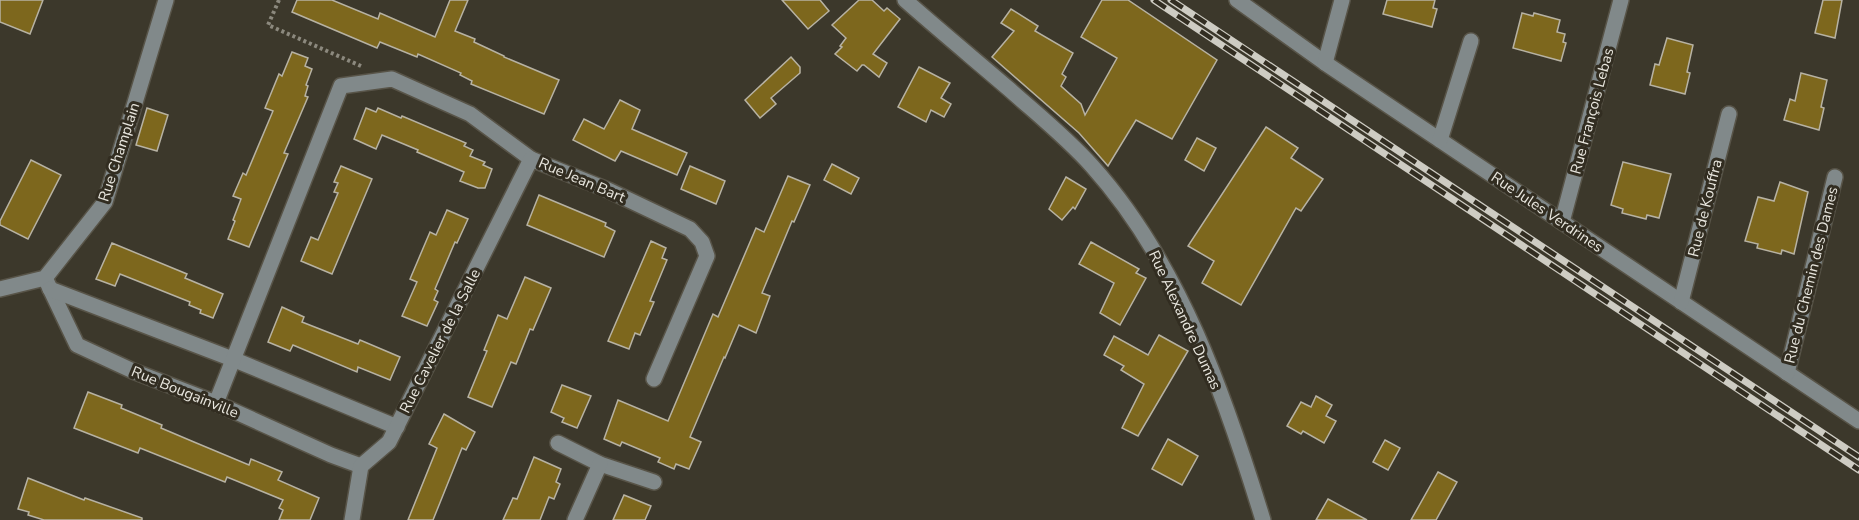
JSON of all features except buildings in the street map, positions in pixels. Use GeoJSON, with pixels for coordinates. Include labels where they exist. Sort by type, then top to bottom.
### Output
{"type":"FeatureCollection","features":[{"type":"Feature","properties":{"kind":"street","name":"Rue Champlain"},"geometry":{"type":"LineString","coordinates":[[48,283],[105,202],[166,0]]}},
{"type":"Feature","properties":{"kind":"street","name":"Rue Alexandre Dumas"},"geometry":{"type":"LineString","coordinates":[[905,0],[1064,136],[1093,167],[1129,212],[1156,253],[1205,357],[1230,419],[1263,520]]}},
{"type":"Feature","properties":{"kind":"street","name":"Rue Jules Verdrines"},"geometry":{"type":"LineString","coordinates":[[1237,0],[1325,63],[1859,422]]}},
{"type":"Feature","properties":{"kind":"street"},"geometry":{"type":"LineString","coordinates":[[1325,63],[1342,0]]}},
{"type":"Feature","properties":{"kind":"street","name":"Rue François Lebas"},"geometry":{"type":"LineString","coordinates":[[1562,222],[1621,0]]}},
{"type":"Feature","properties":{"kind":"street"},"geometry":{"type":"LineString","coordinates":[[1440,140],[1471,41]]}},
{"type":"Feature","properties":{"kind":"street"},"geometry":{"type":"LineString","coordinates":[[216,403],[235,360],[341,86],[392,80]]}},
{"type":"Feature","properties":{"kind":"street","name":"Rue Jean Bart"},"geometry":{"type":"LineString","coordinates":[[392,80],[470,114],[531,159],[608,190],[690,229],[702,242],[706,256],[654,379]]}},
{"type":"Feature","properties":{"kind":"street","name":"Rue de Kouffra"},"geometry":{"type":"LineString","coordinates":[[1681,302],[1729,114]]}},
{"type":"Feature","properties":{"kind":"street","name":"Rue Cavelier de la Salle"},"geometry":{"type":"LineString","coordinates":[[361,466],[389,442],[531,159]]}},
{"type":"Feature","properties":{"kind":"street","name":"Rue du Chemin des Dames"},"geometry":{"type":"LineString","coordinates":[[1787,373],[1835,177]]}},
{"type":"Feature","properties":{"kind":"street"},"geometry":{"type":"LineString","coordinates":[[0,289],[48,283],[397,427]]}},
{"type":"Feature","properties":{"kind":"street","name":"Rue Bougainville"},"geometry":{"type":"LineString","coordinates":[[48,283],[77,345],[133,371],[216,403],[331,455],[361,466]]}},
{"type":"Feature","properties":{"kind":"street"},"geometry":{"type":"LineString","coordinates":[[558,443],[600,464],[654,482]]}},
{"type":"Feature","properties":{"kind":"street"},"geometry":{"type":"LineString","coordinates":[[575,520],[600,464]]}},
{"type":"Feature","properties":{"kind":"street"},"geometry":{"type":"LineString","coordinates":[[352,520],[361,466]]}},
{"type":"Feature","properties":{"kind":"path"},"geometry":{"type":"LineString","coordinates":[[279,0],[268,25],[392,80]]}},
{"type":"Feature","properties":{"kind":"railway"},"geometry":{"type":"LineString","coordinates":[[1154,0],[1859,470]]}},
{"type":"Feature","properties":{"kind":"railway"},"geometry":{"type":"LineString","coordinates":[[1171,0],[1859,457]]}}]}
